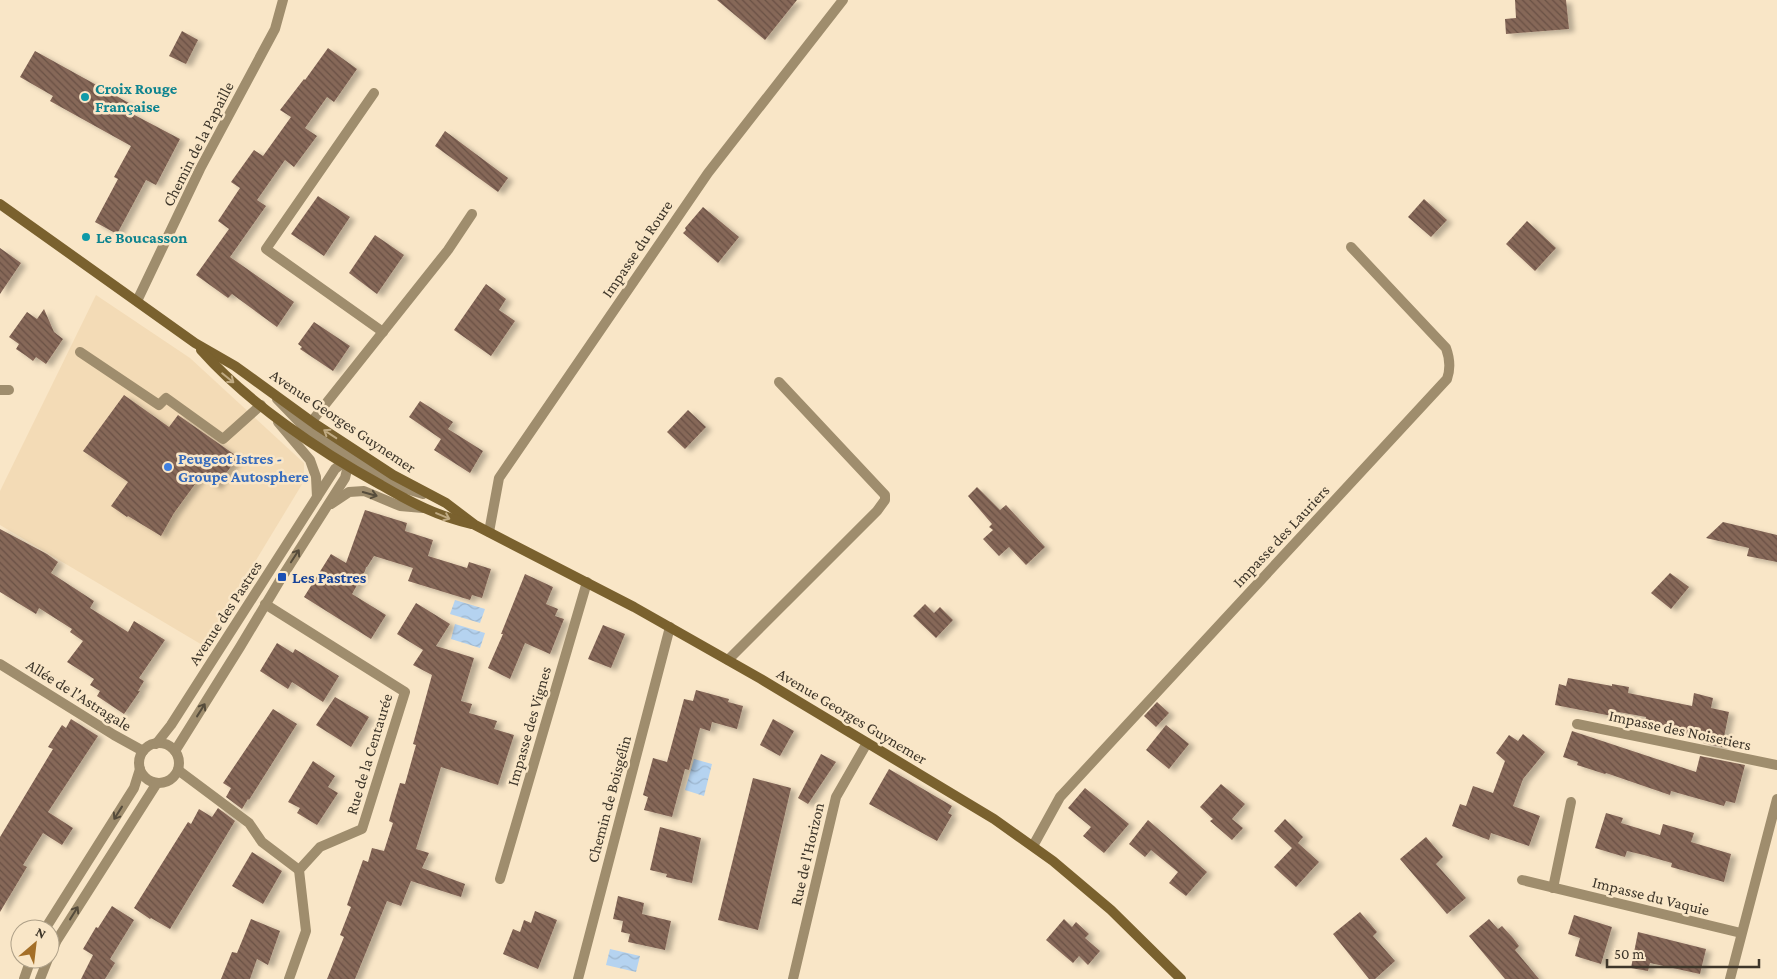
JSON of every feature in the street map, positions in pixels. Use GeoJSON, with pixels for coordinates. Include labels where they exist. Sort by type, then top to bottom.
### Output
{"type":"FeatureCollection","features":[{"type":"Feature","properties":{"kind":"main road","name":"Avenue Georges Guynemer"},"geometry":{"type":"LineString","coordinates":[[0,204],[194,343],[235,366],[312,421],[393,474],[437,498],[475,525],[670,627],[994,819],[1053,861],[1111,910],[1181,979]]}},
{"type":"Feature","properties":{"kind":"main road","name":"Avenue Georges Guynemer"},"geometry":{"type":"LineString","coordinates":[[194,343],[222,373],[264,407],[347,462],[426,509],[448,519],[475,525]]}},
{"type":"Feature","properties":{"kind":"street","name":"Chemin de la Papaille"},"geometry":{"type":"LineString","coordinates":[[137,301],[200,169],[275,29],[284,0]]}},
{"type":"Feature","properties":{"kind":"street","name":"Impasse du Roure"},"geometry":{"type":"LineString","coordinates":[[489,532],[499,478],[708,173],[843,0]]}},
{"type":"Feature","properties":{"kind":"street"},"geometry":{"type":"LineString","coordinates":[[374,93],[266,249],[383,332]]}},
{"type":"Feature","properties":{"kind":"street"},"geometry":{"type":"LineString","coordinates":[[312,421],[448,250],[472,214]]}},
{"type":"Feature","properties":{"kind":"street","name":"Impasse des Lauriers"},"geometry":{"type":"LineString","coordinates":[[1033,846],[1060,797],[1447,379],[1450,365],[1446,348],[1351,247]]}},
{"type":"Feature","properties":{"kind":"street"},"geometry":{"type":"LineString","coordinates":[[80,352],[159,405],[166,398],[223,439],[264,407],[310,460],[316,477],[317,498]]}},
{"type":"Feature","properties":{"kind":"street"},"geometry":{"type":"LineString","coordinates":[[728,660],[878,511],[885,500],[884,495],[779,382]]}},
{"type":"Feature","properties":{"kind":"street"},"geometry":{"type":"LineString","coordinates":[[272,393],[307,430],[347,462],[397,486],[437,498]]}},
{"type":"Feature","properties":{"kind":"street","name":"Avenue des Pastres"},"geometry":{"type":"LineString","coordinates":[[156,744],[171,724],[335,468],[347,462]]}},
{"type":"Feature","properties":{"kind":"street","name":"Avenue des Pastres"},"geometry":{"type":"LineString","coordinates":[[175,751],[345,478],[347,462]]}},
{"type":"Feature","properties":{"kind":"street","name":"Avenue des Pastres"},"geometry":{"type":"LineString","coordinates":[[326,508],[349,492],[364,491],[400,506],[426,509]]}},
{"type":"Feature","properties":{"kind":"street","name":"Impasse des Vignes"},"geometry":{"type":"LineString","coordinates":[[500,878],[587,582]]}},
{"type":"Feature","properties":{"kind":"street","name":"Rue de la Centaurée"},"geometry":{"type":"LineString","coordinates":[[265,604],[405,692],[362,829],[320,847],[299,870]]}},
{"type":"Feature","properties":{"kind":"street","name":"Chemin de Boisgélin"},"geometry":{"type":"LineString","coordinates":[[578,979],[670,627]]}},
{"type":"Feature","properties":{"kind":"street","name":"Allée de l'Astragale"},"geometry":{"type":"LineString","coordinates":[[0,664],[143,751]]}},
{"type":"Feature","properties":{"kind":"street","name":"Impasse des Noisetiers"},"geometry":{"type":"LineString","coordinates":[[1577,724],[1777,765]]}},
{"type":"Feature","properties":{"kind":"street","name":"Rue de l'Horizon"},"geometry":{"type":"LineString","coordinates":[[793,979],[836,797],[867,743]]}},
{"type":"Feature","properties":{"kind":"street"},"geometry":{"type":"LineString","coordinates":[[60,935],[157,784],[170,780],[178,770],[179,764],[175,751],[165,744],[148,746],[143,751],[138,763],[146,779],[157,784]]}},
{"type":"Feature","properties":{"kind":"street"},"geometry":{"type":"LineString","coordinates":[[51,919],[134,788],[140,769]]}},
{"type":"Feature","properties":{"kind":"street"},"geometry":{"type":"LineString","coordinates":[[178,770],[249,823],[262,842],[299,870],[306,931],[289,979]]}},
{"type":"Feature","properties":{"kind":"street"},"geometry":{"type":"LineString","coordinates":[[1730,979],[1777,799]]}},
{"type":"Feature","properties":{"kind":"street"},"geometry":{"type":"LineString","coordinates":[[1553,888],[1571,802]]}},
{"type":"Feature","properties":{"kind":"street","name":"Impasse du Vaquie"},"geometry":{"type":"LineString","coordinates":[[1522,880],[1741,933]]}},
{"type":"Feature","properties":{"kind":"shaded area"},"geometry":{"type":"Polygon","coordinates":[[[96,295],[190,358],[304,463],[304,481],[204,646],[0,525],[0,491],[96,295]]]}},
{"type":"Feature","properties":{"kind":"water"},"geometry":{"type":"Polygon","coordinates":[[[455,600],[485,609],[480,623],[450,614],[455,600]]]}},
{"type":"Feature","properties":{"kind":"water"},"geometry":{"type":"Polygon","coordinates":[[[455,624],[485,633],[480,648],[451,639],[455,624]]]}},
{"type":"Feature","properties":{"kind":"water"},"geometry":{"type":"Polygon","coordinates":[[[694,759],[712,764],[704,796],[685,790],[694,759]]]}},
{"type":"Feature","properties":{"kind":"water"},"geometry":{"type":"Polygon","coordinates":[[[610,949],[640,956],[636,972],[606,965],[610,949]]]}},
{"type":"Feature","properties":{"kind":"building"},"geometry":{"type":"Polygon","coordinates":[[[717,0],[797,0],[765,40],[717,0]]]}},
{"type":"Feature","properties":{"kind":"building"},"geometry":{"type":"Polygon","coordinates":[[[1515,0],[1566,0],[1569,29],[1506,34],[1505,19],[1516,18],[1515,0]]]}},
{"type":"Feature","properties":{"kind":"building"},"geometry":{"type":"Polygon","coordinates":[[[182,31],[198,40],[186,64],[169,56],[182,31]]]}},
{"type":"Feature","properties":{"kind":"building"},"geometry":{"type":"Polygon","coordinates":[[[328,48],[357,69],[334,102],[327,97],[305,128],[317,136],[294,167],[285,160],[257,200],[266,206],[230,257],[294,302],[277,327],[232,294],[228,298],[196,275],[229,229],[218,221],[240,188],[231,182],[254,150],[263,156],[291,117],[280,110],[328,48]]]}},
{"type":"Feature","properties":{"kind":"building"},"geometry":{"type":"Polygon","coordinates":[[[35,51],[129,103],[125,110],[180,139],[156,185],[146,180],[117,234],[95,222],[118,179],[114,177],[131,146],[50,101],[53,96],[20,77],[35,51]]]}},
{"type":"Feature","properties":{"kind":"building"},"geometry":{"type":"Polygon","coordinates":[[[445,131],[508,178],[498,192],[435,146],[445,131]]]}},
{"type":"Feature","properties":{"kind":"building"},"geometry":{"type":"Polygon","coordinates":[[[318,196],[350,217],[324,256],[291,234],[318,196]]]}},
{"type":"Feature","properties":{"kind":"building"},"geometry":{"type":"Polygon","coordinates":[[[1424,199],[1447,220],[1431,237],[1408,217],[1424,199]]]}},
{"type":"Feature","properties":{"kind":"building"},"geometry":{"type":"Polygon","coordinates":[[[703,207],[739,237],[718,263],[683,233],[703,207]]]}},
{"type":"Feature","properties":{"kind":"building"},"geometry":{"type":"Polygon","coordinates":[[[1527,221],[1556,248],[1535,271],[1506,244],[1527,221]]]}},
{"type":"Feature","properties":{"kind":"building"},"geometry":{"type":"Polygon","coordinates":[[[375,235],[404,255],[377,294],[349,273],[375,235]]]}},
{"type":"Feature","properties":{"kind":"building"},"geometry":{"type":"Polygon","coordinates":[[[0,248],[21,263],[0,294],[0,248]]]}},
{"type":"Feature","properties":{"kind":"building"},"geometry":{"type":"Polygon","coordinates":[[[486,284],[506,299],[499,310],[515,321],[491,356],[454,330],[486,284]]]}},
{"type":"Feature","properties":{"kind":"building"},"geometry":{"type":"Polygon","coordinates":[[[44,309],[54,332],[63,339],[46,364],[36,357],[33,361],[16,349],[19,344],[9,337],[27,312],[37,319],[44,309]]]}},
{"type":"Feature","properties":{"kind":"building"},"geometry":{"type":"Polygon","coordinates":[[[314,322],[350,346],[333,371],[300,349],[302,347],[298,344],[314,322]]]}},
{"type":"Feature","properties":{"kind":"building","name":"Peugeot Istres - Groupe Autosphere"},"geometry":{"type":"Polygon","coordinates":[[[124,395],[169,427],[178,415],[238,457],[216,487],[201,476],[174,513],[161,536],[111,506],[128,482],[83,451],[124,395]]]}},
{"type":"Feature","properties":{"kind":"building"},"geometry":{"type":"Polygon","coordinates":[[[420,401],[453,422],[448,429],[483,451],[470,473],[434,450],[441,439],[409,417],[420,401]]]}},
{"type":"Feature","properties":{"kind":"building"},"geometry":{"type":"Polygon","coordinates":[[[688,410],[706,427],[685,449],[667,432],[688,410]]]}},
{"type":"Feature","properties":{"kind":"building"},"geometry":{"type":"Polygon","coordinates":[[[977,487],[1000,510],[1006,505],[1045,547],[1026,565],[1009,547],[999,556],[983,539],[993,530],[989,527],[992,524],[968,496],[977,487]]]}},
{"type":"Feature","properties":{"kind":"building"},"geometry":{"type":"Polygon","coordinates":[[[365,510],[407,523],[405,531],[433,540],[428,556],[467,568],[469,562],[491,569],[482,598],[472,595],[470,600],[408,581],[413,568],[374,556],[352,594],[386,615],[371,639],[304,597],[331,554],[346,563],[365,510]]]}},
{"type":"Feature","properties":{"kind":"building"},"geometry":{"type":"Polygon","coordinates":[[[1723,522],[1777,535],[1777,562],[1747,556],[1749,548],[1706,538],[1723,522]]]}},
{"type":"Feature","properties":{"kind":"building"},"geometry":{"type":"Polygon","coordinates":[[[0,529],[47,554],[58,562],[51,573],[94,601],[90,608],[128,632],[134,621],[165,640],[139,678],[144,681],[138,691],[140,691],[124,714],[97,696],[100,691],[90,685],[94,679],[67,662],[83,641],[70,632],[72,629],[39,608],[36,614],[0,592],[0,529]]]}},
{"type":"Feature","properties":{"kind":"building"},"geometry":{"type":"Polygon","coordinates":[[[1670,573],[1689,587],[1671,609],[1651,593],[1670,573]]]}},
{"type":"Feature","properties":{"kind":"building"},"geometry":{"type":"Polygon","coordinates":[[[525,574],[553,587],[546,604],[558,609],[555,616],[564,619],[550,654],[525,643],[510,679],[488,668],[503,634],[501,634],[525,574]]]}},
{"type":"Feature","properties":{"kind":"building"},"geometry":{"type":"Polygon","coordinates":[[[416,603],[450,624],[436,646],[474,658],[461,701],[472,704],[469,713],[497,721],[494,729],[514,735],[498,785],[441,767],[416,849],[429,853],[422,868],[465,884],[461,897],[411,881],[401,906],[387,901],[355,979],[327,979],[344,937],[340,935],[351,907],[347,905],[363,860],[368,862],[372,848],[384,851],[393,823],[389,821],[400,783],[405,784],[416,745],[413,744],[432,675],[413,665],[423,650],[397,634],[416,603]]]}},
{"type":"Feature","properties":{"kind":"building"},"geometry":{"type":"Polygon","coordinates":[[[925,604],[934,613],[940,607],[953,620],[936,638],[913,616],[925,604]]]}},
{"type":"Feature","properties":{"kind":"building"},"geometry":{"type":"Polygon","coordinates":[[[603,625],[625,634],[611,668],[588,659],[603,625]]]}},
{"type":"Feature","properties":{"kind":"building"},"geometry":{"type":"Polygon","coordinates":[[[277,643],[293,653],[295,649],[339,676],[323,702],[292,682],[288,689],[260,671],[277,643]]]}},
{"type":"Feature","properties":{"kind":"building"},"geometry":{"type":"Polygon","coordinates":[[[1568,678],[1629,687],[1628,693],[1692,706],[1694,693],[1713,698],[1711,708],[1729,712],[1722,747],[1703,743],[1705,736],[1663,728],[1664,725],[1645,722],[1646,717],[1613,711],[1612,716],[1555,705],[1559,684],[1566,686],[1568,678]]]}},
{"type":"Feature","properties":{"kind":"building"},"geometry":{"type":"Polygon","coordinates":[[[696,690],[729,699],[728,702],[743,706],[737,729],[712,722],[710,731],[700,728],[689,770],[685,769],[672,817],[644,810],[648,797],[643,795],[653,758],[667,762],[684,699],[693,701],[696,690]]]}},
{"type":"Feature","properties":{"kind":"building"},"geometry":{"type":"Polygon","coordinates":[[[335,697],[369,717],[351,747],[316,725],[335,697]]]}},
{"type":"Feature","properties":{"kind":"building"},"geometry":{"type":"Polygon","coordinates":[[[1157,702],[1169,713],[1156,727],[1144,716],[1157,702]]]}},
{"type":"Feature","properties":{"kind":"building"},"geometry":{"type":"Polygon","coordinates":[[[273,709],[297,724],[242,809],[226,797],[231,788],[223,783],[273,709]]]}},
{"type":"Feature","properties":{"kind":"building"},"geometry":{"type":"Polygon","coordinates":[[[71,719],[98,736],[48,812],[73,828],[62,845],[43,833],[23,865],[27,867],[0,912],[0,837],[53,749],[48,747],[62,725],[66,728],[71,719]]]}},
{"type":"Feature","properties":{"kind":"building"},"geometry":{"type":"Polygon","coordinates":[[[773,719],[794,731],[780,756],[760,745],[773,719]]]}},
{"type":"Feature","properties":{"kind":"building"},"geometry":{"type":"Polygon","coordinates":[[[1166,725],[1189,744],[1169,769],[1146,750],[1166,725]]]}},
{"type":"Feature","properties":{"kind":"building"},"geometry":{"type":"Polygon","coordinates":[[[1572,731],[1696,772],[1700,756],[1745,765],[1735,803],[1726,801],[1724,806],[1671,791],[1670,795],[1577,765],[1578,762],[1563,757],[1572,731]]]}},
{"type":"Feature","properties":{"kind":"building"},"geometry":{"type":"Polygon","coordinates":[[[1523,734],[1545,752],[1523,779],[1513,806],[1540,816],[1529,846],[1491,833],[1489,840],[1452,826],[1460,804],[1466,806],[1473,786],[1493,793],[1505,761],[1496,753],[1509,735],[1518,741],[1523,734]]]}},
{"type":"Feature","properties":{"kind":"building"},"geometry":{"type":"Polygon","coordinates":[[[821,754],[836,762],[808,804],[798,798],[821,754]]]}},
{"type":"Feature","properties":{"kind":"building"},"geometry":{"type":"Polygon","coordinates":[[[313,761],[335,776],[328,787],[338,793],[317,825],[297,813],[300,808],[288,802],[313,761]]]}},
{"type":"Feature","properties":{"kind":"building"},"geometry":{"type":"Polygon","coordinates":[[[889,769],[952,806],[948,813],[952,815],[937,841],[869,804],[889,769]]]}},
{"type":"Feature","properties":{"kind":"building"},"geometry":{"type":"Polygon","coordinates":[[[753,778],[791,788],[758,930],[718,920],[753,778]]]}},
{"type":"Feature","properties":{"kind":"building"},"geometry":{"type":"Polygon","coordinates":[[[1221,784],[1245,804],[1232,819],[1243,828],[1232,840],[1210,821],[1213,819],[1200,807],[1221,784]]]}},
{"type":"Feature","properties":{"kind":"building"},"geometry":{"type":"Polygon","coordinates":[[[1085,788],[1129,824],[1104,853],[1083,836],[1091,827],[1068,808],[1085,788]]]}},
{"type":"Feature","properties":{"kind":"building"},"geometry":{"type":"Polygon","coordinates":[[[218,808],[235,821],[170,929],[134,908],[188,822],[191,824],[199,809],[212,817],[218,808]]]}},
{"type":"Feature","properties":{"kind":"building"},"geometry":{"type":"Polygon","coordinates":[[[1606,813],[1623,818],[1621,823],[1660,835],[1663,824],[1694,833],[1691,842],[1731,854],[1724,882],[1671,867],[1672,863],[1644,855],[1627,851],[1625,857],[1595,848],[1606,813]]]}},
{"type":"Feature","properties":{"kind":"building"},"geometry":{"type":"Polygon","coordinates":[[[1285,819],[1303,837],[1298,843],[1319,862],[1296,887],[1274,867],[1292,848],[1274,831],[1285,819]]]}},
{"type":"Feature","properties":{"kind":"building"},"geometry":{"type":"Polygon","coordinates":[[[1148,820],[1207,872],[1186,896],[1169,883],[1178,872],[1151,850],[1145,857],[1129,844],[1148,820]]]}},
{"type":"Feature","properties":{"kind":"building"},"geometry":{"type":"Polygon","coordinates":[[[660,827],[701,838],[692,883],[666,877],[667,874],[650,870],[660,827]]]}},
{"type":"Feature","properties":{"kind":"building"},"geometry":{"type":"Polygon","coordinates":[[[1426,837],[1443,857],[1436,864],[1466,898],[1447,914],[1400,859],[1426,837]]]}},
{"type":"Feature","properties":{"kind":"building"},"geometry":{"type":"Polygon","coordinates":[[[252,852],[282,871],[263,904],[232,886],[252,852]]]}},
{"type":"Feature","properties":{"kind":"building"},"geometry":{"type":"Polygon","coordinates":[[[618,896],[644,903],[642,914],[671,921],[665,950],[628,942],[630,934],[621,932],[623,921],[613,919],[618,896]]]}},
{"type":"Feature","properties":{"kind":"building"},"geometry":{"type":"Polygon","coordinates":[[[112,906],[134,920],[110,959],[115,963],[105,979],[81,979],[93,955],[83,949],[96,927],[98,928],[112,906]]]}},
{"type":"Feature","properties":{"kind":"building"},"geometry":{"type":"Polygon","coordinates":[[[535,911],[557,920],[538,969],[503,954],[513,929],[520,932],[524,920],[531,923],[535,911]]]}},
{"type":"Feature","properties":{"kind":"building"},"geometry":{"type":"Polygon","coordinates":[[[1360,912],[1377,932],[1373,936],[1395,961],[1375,979],[1369,979],[1333,934],[1360,912]]]}},
{"type":"Feature","properties":{"kind":"building"},"geometry":{"type":"Polygon","coordinates":[[[1574,915],[1612,927],[1601,964],[1575,956],[1580,938],[1568,934],[1574,915]]]}},
{"type":"Feature","properties":{"kind":"building"},"geometry":{"type":"Polygon","coordinates":[[[251,919],[280,931],[268,965],[257,959],[250,979],[221,979],[232,952],[237,953],[251,919]]]}},
{"type":"Feature","properties":{"kind":"building"},"geometry":{"type":"Polygon","coordinates":[[[1064,919],[1072,927],[1076,922],[1089,934],[1085,938],[1100,951],[1088,965],[1079,956],[1073,963],[1046,940],[1064,919]]]}},
{"type":"Feature","properties":{"kind":"building"},"geometry":{"type":"Polygon","coordinates":[[[1489,919],[1498,929],[1502,926],[1513,938],[1519,946],[1515,950],[1539,979],[1505,979],[1469,936],[1489,919]]]}},
{"type":"Feature","properties":{"kind":"building"},"geometry":{"type":"Polygon","coordinates":[[[1638,932],[1706,949],[1700,974],[1650,963],[1648,971],[1631,968],[1638,932]]]}},
{"type":"Feature","properties":{"kind":"place","name":"Croix Rouge Française"},"geometry":{"type":"Point","coordinates":[85,97]}},
{"type":"Feature","properties":{"kind":"place","name":"Le Boucasson"},"geometry":{"type":"Point","coordinates":[86,237]}},
{"type":"Feature","properties":{"kind":"place","name":"Peugeot Istres - Groupe Autosphere"},"geometry":{"type":"Point","coordinates":[168,467]}},
{"type":"Feature","properties":{"kind":"place","name":"Les Pastres"},"geometry":{"type":"Point","coordinates":[282,577]}}]}
